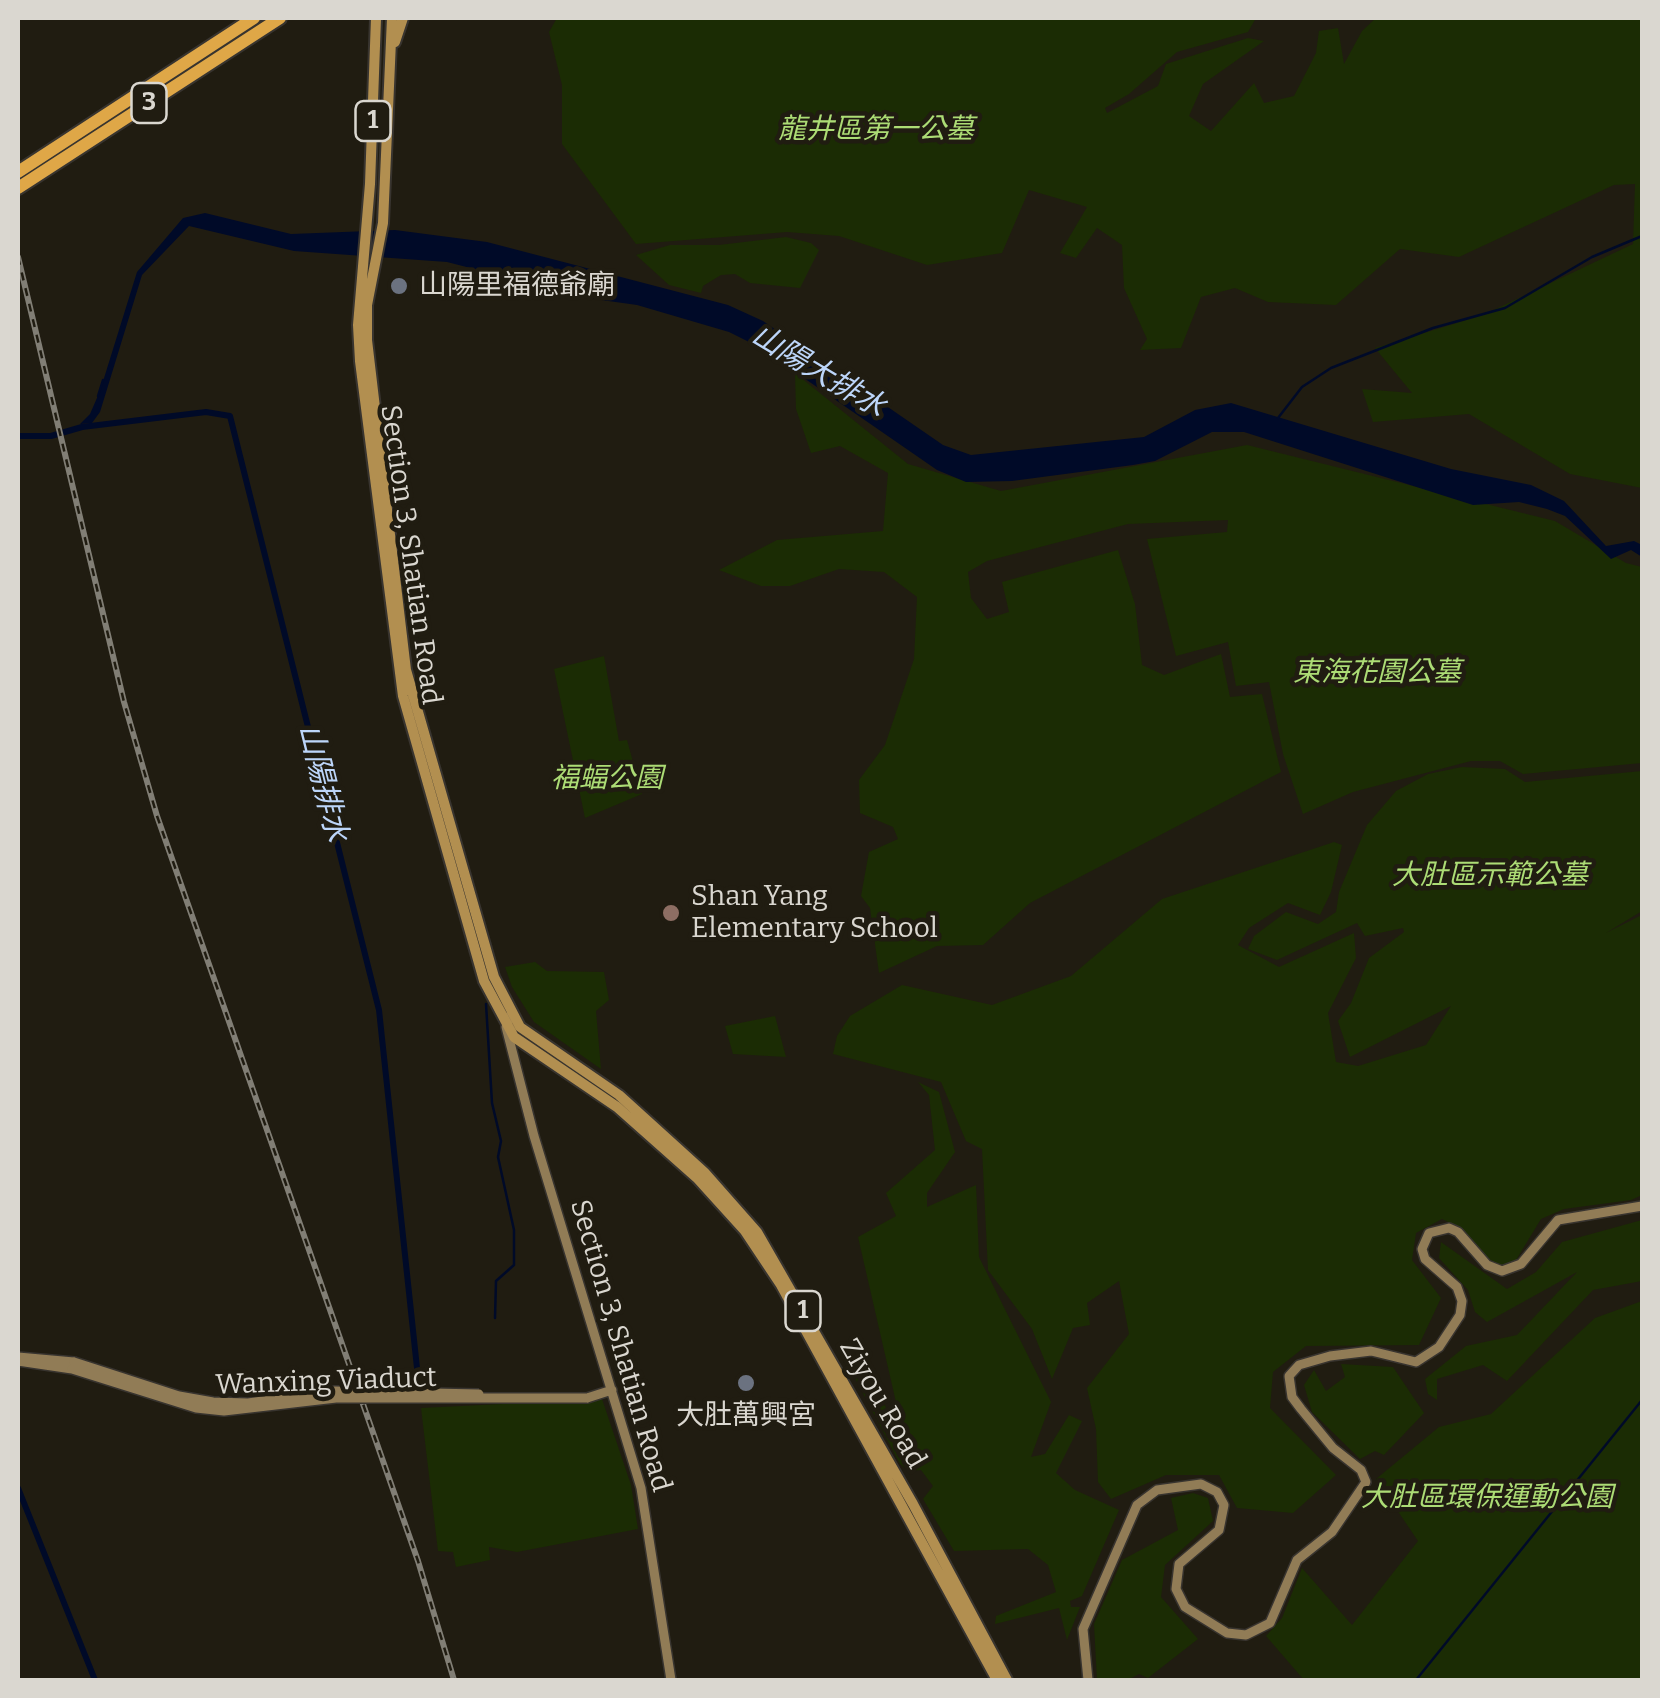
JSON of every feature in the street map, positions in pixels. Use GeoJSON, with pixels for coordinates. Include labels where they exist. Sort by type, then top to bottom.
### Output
{"type":"FeatureCollection","features":[{"type":"Feature","properties":{"kind":"highway","name":"3"},"geometry":{"type":"LineString","coordinates":[[18,172],[254,18]]}},
{"type":"Feature","properties":{"kind":"highway","name":"3"},"geometry":{"type":"LineString","coordinates":[[18,188],[280,18]]}},
{"type":"Feature","properties":{"kind":"main road","name":"1"},"geometry":{"type":"LineString","coordinates":[[370,256],[367,228],[376,18]]}},
{"type":"Feature","properties":{"kind":"main road","name":"1"},"geometry":{"type":"LineString","coordinates":[[370,256],[382,228],[392,18]]}},
{"type":"Feature","properties":{"kind":"main road"},"geometry":{"type":"LineString","coordinates":[[391,52],[404,18]]}},
{"type":"Feature","properties":{"kind":"main road","name":"Section 3, Shatian Road"},"geometry":{"type":"LineString","coordinates":[[370,256],[367,340],[410,685],[484,981],[506,1027]]}},
{"type":"Feature","properties":{"kind":"main road","name":"Section 3, Shatian Road"},"geometry":{"type":"LineString","coordinates":[[433,784],[484,946],[511,1014]]}},
{"type":"Feature","properties":{"kind":"main road","name":"Ziyou Road"},"geometry":{"type":"LineString","coordinates":[[511,1014],[530,1036],[619,1095],[757,1232],[1007,1680]]}},
{"type":"Feature","properties":{"kind":"main road","name":"Ziyou Road"},"geometry":{"type":"LineString","coordinates":[[506,1027],[617,1107],[710,1186],[744,1231],[782,1286],[997,1680]]}},
{"type":"Feature","properties":{"kind":"street"},"geometry":{"type":"LineString","coordinates":[[506,1027],[511,1014]]}},
{"type":"Feature","properties":{"kind":"street","name":"Section 3, Shatian Road"},"geometry":{"type":"LineString","coordinates":[[506,1027],[641,1488],[670,1680]]}},
{"type":"Feature","properties":{"kind":"street"},"geometry":{"type":"LineString","coordinates":[[1088,1680],[1082,1629],[1138,1505],[1158,1490],[1201,1484],[1217,1492],[1224,1505],[1219,1530],[1179,1564],[1176,1589],[1185,1607],[1227,1633],[1246,1635],[1270,1624],[1297,1560],[1340,1523],[1366,1482],[1361,1470],[1332,1448],[1301,1409],[1292,1396],[1289,1376],[1299,1365],[1330,1356],[1371,1351],[1416,1362],[1438,1347],[1460,1315],[1462,1301],[1458,1287],[1425,1260],[1422,1249],[1429,1233],[1448,1228],[1458,1232],[1487,1265],[1502,1271],[1521,1264],[1558,1220],[1642,1206]]}},
{"type":"Feature","properties":{"kind":"street","name":"Wanxing Viaduct"},"geometry":{"type":"LineString","coordinates":[[18,1359],[73,1366],[212,1402],[248,1403],[336,1391],[587,1395],[612,1390]]}},
{"type":"Feature","properties":{"kind":"green space","name":"龍井區第一公墓"},"geometry":{"type":"Polygon","coordinates":[[[557,18],[1256,18],[1248,32],[1177,52],[1129,94],[1105,108],[1107,113],[1158,86],[1166,64],[1248,38],[1264,41],[1203,84],[1189,116],[1211,131],[1254,83],[1264,103],[1294,96],[1316,53],[1319,31],[1338,28],[1344,64],[1362,31],[1376,18],[1642,18],[1642,488],[1570,474],[1469,414],[1373,422],[1362,389],[1412,393],[1375,348],[1483,315],[1633,244],[1635,184],[1614,185],[1459,257],[1400,249],[1336,305],[1268,302],[1235,288],[1201,297],[1181,348],[1140,350],[1147,339],[1124,288],[1122,245],[1097,228],[1076,258],[1060,253],[1087,207],[1029,190],[1002,253],[927,265],[839,236],[787,232],[636,244],[562,144],[562,85],[549,32],[557,18]]]}},
{"type":"Feature","properties":{"kind":"green space"},"geometry":{"type":"Polygon","coordinates":[[[786,237],[811,243],[819,250],[800,288],[750,283],[735,274],[721,275],[703,286],[701,293],[669,285],[636,255],[670,245],[719,245],[786,237]]]}},
{"type":"Feature","properties":{"kind":"green space","name":"東海花園公墓"},"geometry":{"type":"Polygon","coordinates":[[[795,373],[908,464],[1001,491],[1247,445],[1555,521],[1626,563],[1642,567],[1642,763],[1523,774],[1500,761],[1471,761],[1353,792],[1303,814],[1283,754],[1269,682],[1236,686],[1228,642],[1176,656],[1147,539],[1227,532],[1228,520],[1128,524],[987,561],[968,572],[971,598],[987,619],[1009,612],[1002,582],[1118,550],[1135,604],[1142,665],[1164,675],[1221,654],[1230,697],[1262,694],[1281,772],[1030,903],[983,945],[937,946],[879,973],[870,908],[861,896],[869,852],[898,839],[893,827],[860,813],[859,780],[885,745],[914,659],[917,597],[884,572],[839,569],[790,586],[761,586],[719,570],[777,540],[883,531],[888,473],[840,446],[811,453],[796,409],[795,373]]]}},
{"type":"Feature","properties":{"kind":"green space","name":"福蝠公園"},"geometry":{"type":"Polygon","coordinates":[[[604,656],[619,741],[627,740],[642,794],[585,818],[554,669],[604,656]]]}},
{"type":"Feature","properties":{"kind":"green space","name":"大肚區示範公墓"},"geometry":{"type":"Polygon","coordinates":[[[1462,767],[1505,769],[1525,782],[1642,771],[1642,911],[1606,933],[1642,915],[1642,1195],[1564,1209],[1541,1219],[1516,1260],[1503,1266],[1486,1258],[1463,1229],[1442,1219],[1416,1233],[1412,1260],[1441,1298],[1419,1345],[1306,1346],[1273,1372],[1270,1408],[1336,1475],[1293,1513],[1237,1508],[1219,1475],[1166,1475],[1111,1499],[1098,1482],[1096,1429],[1087,1388],[1129,1334],[1119,1281],[1087,1303],[1090,1325],[1073,1328],[1052,1379],[1032,1329],[988,1270],[982,1149],[966,1141],[941,1082],[833,1054],[837,1036],[850,1016],[902,985],[992,1005],[1071,976],[1162,899],[1334,842],[1342,845],[1331,892],[1320,915],[1288,903],[1249,928],[1238,945],[1279,967],[1354,933],[1356,958],[1328,1013],[1336,1062],[1358,1066],[1426,1045],[1451,1006],[1350,1057],[1338,1021],[1351,1003],[1369,958],[1404,932],[1403,928],[1365,936],[1357,923],[1277,960],[1248,949],[1254,936],[1286,912],[1318,924],[1336,912],[1339,892],[1367,825],[1396,791],[1428,774],[1462,767]]]}},
{"type":"Feature","properties":{"kind":"green space"},"geometry":{"type":"Polygon","coordinates":[[[535,962],[547,971],[604,972],[609,1000],[596,1011],[601,1069],[534,1022],[512,987],[505,967],[535,962]]]}},
{"type":"Feature","properties":{"kind":"green space"},"geometry":{"type":"Polygon","coordinates":[[[775,1016],[786,1057],[733,1054],[725,1026],[775,1016]]]}},
{"type":"Feature","properties":{"kind":"green space"},"geometry":{"type":"Polygon","coordinates":[[[918,1082],[939,1092],[955,1152],[927,1193],[927,1207],[976,1185],[979,1257],[1051,1402],[1031,1457],[1045,1454],[1069,1415],[1082,1421],[1056,1473],[1075,1490],[1119,1510],[1082,1596],[1070,1601],[1071,1607],[1080,1607],[1067,1640],[1059,1608],[995,1624],[996,1616],[1056,1592],[1048,1565],[1028,1549],[954,1551],[923,1499],[933,1486],[921,1470],[909,1471],[900,1464],[846,1361],[864,1354],[902,1447],[904,1437],[858,1237],[896,1216],[886,1193],[935,1150],[929,1095],[918,1082]]]}},
{"type":"Feature","properties":{"kind":"green space"},"geometry":{"type":"Polygon","coordinates":[[[1642,1220],[1642,1281],[1593,1290],[1507,1381],[1483,1365],[1437,1379],[1437,1400],[1428,1394],[1425,1379],[1466,1346],[1517,1335],[1577,1272],[1487,1322],[1475,1312],[1468,1290],[1439,1258],[1441,1242],[1507,1289],[1536,1272],[1562,1242],[1642,1220]]]}},
{"type":"Feature","properties":{"kind":"green space","name":"大肚區環保運動公園"},"geometry":{"type":"Polygon","coordinates":[[[1642,1301],[1642,1680],[1304,1680],[1266,1636],[1282,1618],[1302,1568],[1352,1625],[1418,1541],[1376,1479],[1439,1427],[1491,1414],[1595,1318],[1642,1301]]]}},
{"type":"Feature","properties":{"kind":"green space"},"geometry":{"type":"Polygon","coordinates":[[[1341,1364],[1393,1367],[1424,1413],[1384,1455],[1375,1451],[1360,1459],[1312,1412],[1304,1385],[1314,1370],[1326,1391],[1345,1377],[1341,1364]]]}},
{"type":"Feature","properties":{"kind":"green space"},"geometry":{"type":"Polygon","coordinates":[[[602,1399],[631,1485],[638,1529],[517,1552],[489,1547],[490,1560],[456,1567],[453,1552],[438,1551],[421,1408],[602,1399]]]}},
{"type":"Feature","properties":{"kind":"green space"},"geometry":{"type":"Polygon","coordinates":[[[1193,1493],[1208,1498],[1213,1521],[1165,1565],[1161,1597],[1198,1639],[1148,1678],[1139,1674],[1127,1680],[1097,1680],[1094,1624],[1122,1560],[1178,1530],[1171,1498],[1193,1493]]]}},
{"type":"Feature","properties":{"kind":"water"},"geometry":{"type":"Polygon","coordinates":[[[205,213],[291,234],[395,230],[487,242],[728,305],[763,321],[943,445],[971,455],[1144,437],[1195,410],[1231,403],[1451,469],[1531,485],[1564,501],[1606,546],[1634,541],[1642,545],[1642,557],[1631,550],[1611,559],[1565,516],[1547,509],[1519,502],[1473,505],[1244,432],[1212,432],[1155,461],[1133,465],[1012,481],[966,482],[937,470],[759,347],[729,332],[637,305],[587,298],[447,262],[294,251],[189,226],[142,275],[100,412],[92,423],[80,424],[90,414],[100,391],[137,272],[183,218],[205,213]]]}},
{"type":"Feature","properties":{"kind":"waterway"},"geometry":{"type":"LineString","coordinates":[[1278,418],[1302,387],[1331,368],[1433,328],[1505,308],[1592,257],[1642,236]]}},
{"type":"Feature","properties":{"kind":"waterway","name":"山陽大排水"},"geometry":{"type":"LineString","coordinates":[[98,396],[103,380]]}},
{"type":"Feature","properties":{"kind":"waterway","name":"山陽排水"},"geometry":{"type":"LineString","coordinates":[[18,436],[51,436],[82,427],[206,412],[230,416],[379,1010],[417,1368]]}},
{"type":"Feature","properties":{"kind":"waterway"},"geometry":{"type":"LineString","coordinates":[[486,1004],[492,1103],[501,1141],[498,1157],[514,1230],[514,1265],[496,1281],[495,1318]]}},
{"type":"Feature","properties":{"kind":"waterway"},"geometry":{"type":"LineString","coordinates":[[1416,1680],[1642,1400]]}},
{"type":"Feature","properties":{"kind":"waterway"},"geometry":{"type":"LineString","coordinates":[[18,1488],[95,1680]]}},
{"type":"Feature","properties":{"kind":"railway"},"geometry":{"type":"LineString","coordinates":[[18,257],[124,702],[157,816],[418,1561],[454,1680]]}},
{"type":"Feature","properties":{"kind":"place","name":"山陽里福德爺廟"},"geometry":{"type":"Point","coordinates":[399,286]}},
{"type":"Feature","properties":{"kind":"place","name":"Shan Yang Elementary School"},"geometry":{"type":"Point","coordinates":[671,913]}},
{"type":"Feature","properties":{"kind":"place","name":"大肚萬興宮"},"geometry":{"type":"Point","coordinates":[746,1383]}}]}
